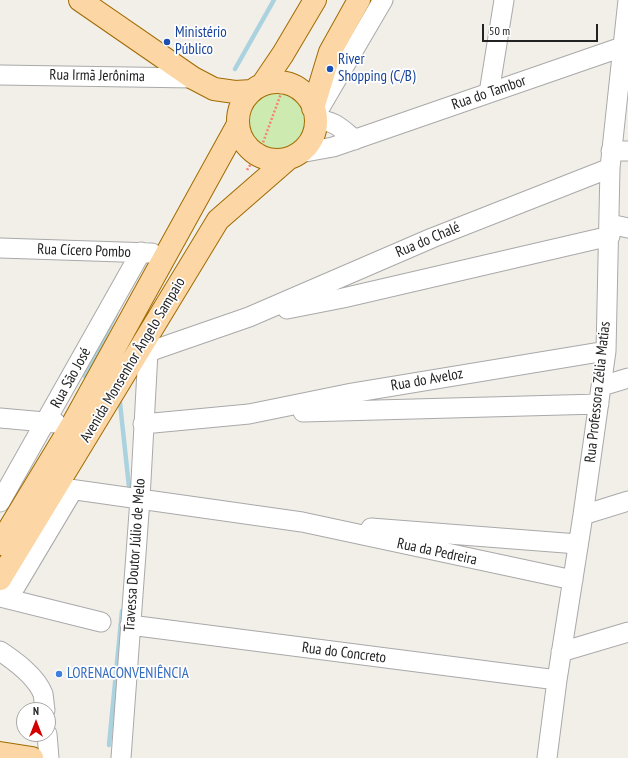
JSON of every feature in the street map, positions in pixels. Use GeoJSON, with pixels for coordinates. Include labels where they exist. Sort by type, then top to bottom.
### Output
{"type":"FeatureCollection","features":[{"type":"Feature","properties":{"kind":"main road"},"geometry":{"type":"LineString","coordinates":[[80,0],[193,78],[214,89],[235,92],[257,88],[274,82],[286,84],[298,89],[307,97],[315,115]]}},
{"type":"Feature","properties":{"kind":"main road"},"geometry":{"type":"LineString","coordinates":[[294,156],[272,160],[257,155],[247,148],[241,138],[238,126],[238,113],[243,101],[257,88],[283,54],[316,0]]}},
{"type":"Feature","properties":{"kind":"main road"},"geometry":{"type":"LineString","coordinates":[[315,115],[330,52],[359,0]]}},
{"type":"Feature","properties":{"kind":"main road","name":"Avenida Monsenhor Ângelo Sampaio"},"geometry":{"type":"LineString","coordinates":[[0,579],[64,488],[143,353],[218,220],[259,184],[309,144],[314,133],[315,115]]}},
{"type":"Feature","properties":{"kind":"main road","name":"Avenida Monsenhor Ângelo Sampaio"},"geometry":{"type":"LineString","coordinates":[[0,544],[72,425],[168,255],[238,126]]}},
{"type":"Feature","properties":{"kind":"main road"},"geometry":{"type":"LineString","coordinates":[[0,753],[32,758]]}},
{"type":"Feature","properties":{"kind":"street"},"geometry":{"type":"LineString","coordinates":[[355,140],[334,123],[315,115],[383,0]]}},
{"type":"Feature","properties":{"kind":"street"},"geometry":{"type":"LineString","coordinates":[[489,93],[504,0]]}},
{"type":"Feature","properties":{"kind":"street","name":"Rua Professora Zélia Matias"},"geometry":{"type":"LineString","coordinates":[[547,758],[561,652],[601,395],[606,351],[610,230],[623,76],[622,47],[628,0]]}},
{"type":"Feature","properties":{"kind":"street","name":"Rua do Tambor"},"geometry":{"type":"LineString","coordinates":[[294,156],[323,150],[355,140],[622,47]]}},
{"type":"Feature","properties":{"kind":"street","name":"Rua Irmã Jerônima"},"geometry":{"type":"LineString","coordinates":[[0,75],[193,78]]}},
{"type":"Feature","properties":{"kind":"street","name":"Rua do Chalé"},"geometry":{"type":"LineString","coordinates":[[143,353],[249,317],[616,157]]}},
{"type":"Feature","properties":{"kind":"street"},"geometry":{"type":"LineString","coordinates":[[610,230],[628,228]]}},
{"type":"Feature","properties":{"kind":"street","name":"Rua do Chalé"},"geometry":{"type":"LineString","coordinates":[[249,317],[343,298],[610,230]]}},
{"type":"Feature","properties":{"kind":"street","name":"Rua Cícero Pombo"},"geometry":{"type":"LineString","coordinates":[[0,248],[141,252],[168,255]]}},
{"type":"Feature","properties":{"kind":"street","name":"Rua São José"},"geometry":{"type":"LineString","coordinates":[[0,502],[141,252]]}},
{"type":"Feature","properties":{"kind":"street","name":"Rua do Aveloz"},"geometry":{"type":"LineString","coordinates":[[250,414],[392,386],[606,351]]}},
{"type":"Feature","properties":{"kind":"street","name":"Travessa Doutor Júlio de Melo"},"geometry":{"type":"LineString","coordinates":[[121,758],[140,499],[143,424],[143,353]]}},
{"type":"Feature","properties":{"kind":"street","name":"Rua do Aveloz"},"geometry":{"type":"LineString","coordinates":[[143,424],[250,414],[394,410],[601,395],[628,378]]}},
{"type":"Feature","properties":{"kind":"street"},"geometry":{"type":"LineString","coordinates":[[392,386],[394,410]]}},
{"type":"Feature","properties":{"kind":"street"},"geometry":{"type":"LineString","coordinates":[[0,418],[72,425]]}},
{"type":"Feature","properties":{"kind":"street"},"geometry":{"type":"LineString","coordinates":[[64,488],[4,598],[101,622]]}},
{"type":"Feature","properties":{"kind":"street","name":"Rua da Pedreira"},"geometry":{"type":"LineString","coordinates":[[64,488],[302,522],[578,544]]}},
{"type":"Feature","properties":{"kind":"street"},"geometry":{"type":"LineString","coordinates":[[583,515],[628,501]]}},
{"type":"Feature","properties":{"kind":"street","name":"Rua da Pedreira"},"geometry":{"type":"LineString","coordinates":[[302,522],[573,580]]}},
{"type":"Feature","properties":{"kind":"street"},"geometry":{"type":"LineString","coordinates":[[475,560],[479,536]]}},
{"type":"Feature","properties":{"kind":"street","name":"Rua do Concreto"},"geometry":{"type":"LineString","coordinates":[[130,625],[557,680]]}},
{"type":"Feature","properties":{"kind":"street"},"geometry":{"type":"LineString","coordinates":[[561,652],[628,632]]}},
{"type":"Feature","properties":{"kind":"street"},"geometry":{"type":"LineString","coordinates":[[0,651],[14,660],[35,682],[43,695],[44,702]]}},
{"type":"Feature","properties":{"kind":"street"},"geometry":{"type":"LineString","coordinates":[[48,742],[50,758]]}},
{"type":"Feature","properties":{"kind":"path"},"geometry":{"type":"LineString","coordinates":[[259,184],[246,169],[261,148],[278,98],[286,84]]}},
{"type":"Feature","properties":{"kind":"green space"},"geometry":{"type":"Polygon","coordinates":[[[278,92],[289,94],[299,100],[305,110],[307,121],[305,132],[299,142],[289,148],[278,150],[267,148],[257,142],[251,132],[249,121],[251,110],[257,100],[267,94],[278,92]]]}},
{"type":"Feature","properties":{"kind":"waterway"},"geometry":{"type":"LineString","coordinates":[[235,69],[274,0]]}},
{"type":"Feature","properties":{"kind":"waterway"},"geometry":{"type":"LineString","coordinates":[[85,376],[116,314]]}},
{"type":"Feature","properties":{"kind":"waterway"},"geometry":{"type":"LineString","coordinates":[[120,403],[129,487]]}},
{"type":"Feature","properties":{"kind":"waterway"},"geometry":{"type":"LineString","coordinates":[[109,745],[122,611]]}},
{"type":"Feature","properties":{"kind":"place","name":"Ministério Público"},"geometry":{"type":"Point","coordinates":[167,42]}},
{"type":"Feature","properties":{"kind":"place","name":"River Shopping (C/B)"},"geometry":{"type":"Point","coordinates":[330,69]}},
{"type":"Feature","properties":{"kind":"place","name":"LORENACONVENIÊNCIA"},"geometry":{"type":"Point","coordinates":[59,674]}}]}
